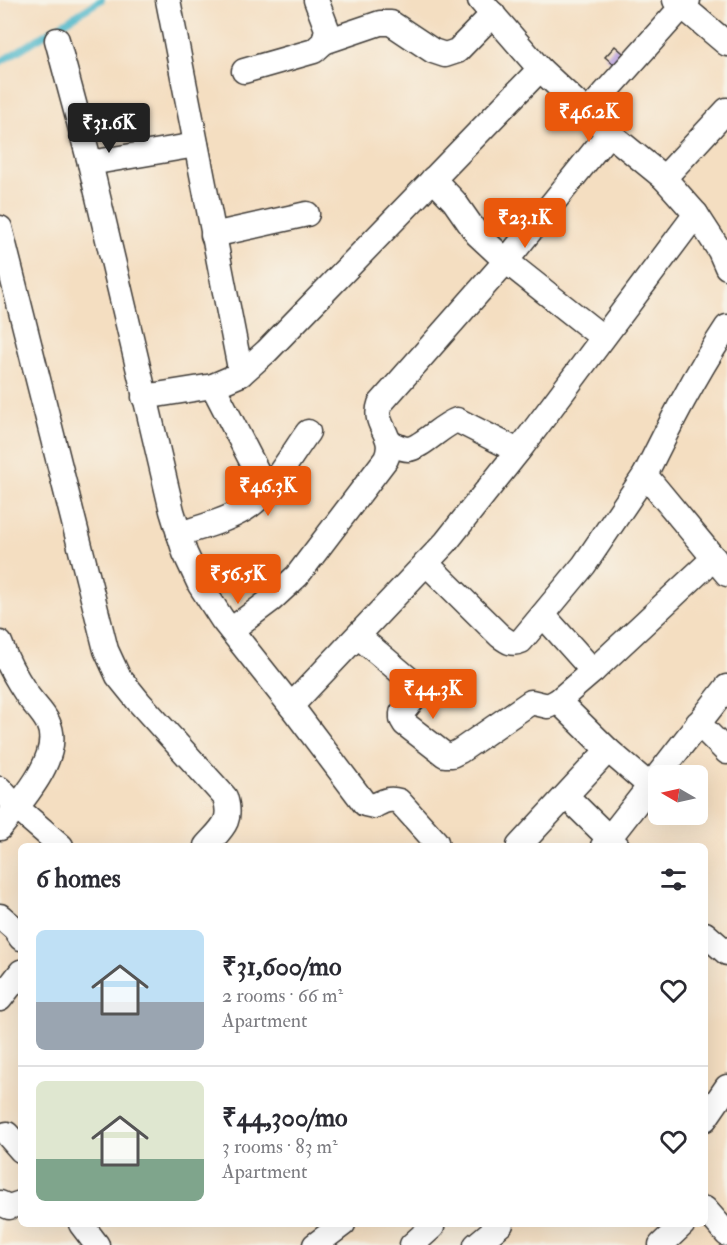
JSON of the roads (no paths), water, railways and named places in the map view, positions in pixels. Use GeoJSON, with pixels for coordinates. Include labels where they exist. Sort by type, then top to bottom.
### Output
{"type":"FeatureCollection","features":[{"type":"Feature","properties":{"kind":"street"},"geometry":{"type":"LineString","coordinates":[[168,0],[241,374]]}},
{"type":"Feature","properties":{"kind":"street"},"geometry":{"type":"LineString","coordinates":[[316,0],[327,29],[324,42]]}},
{"type":"Feature","properties":{"kind":"street"},"geometry":{"type":"LineString","coordinates":[[587,113],[682,2],[727,44]]}},
{"type":"Feature","properties":{"kind":"street"},"geometry":{"type":"LineString","coordinates":[[244,71],[314,51],[324,42],[380,22],[391,23],[433,51],[445,55],[457,51],[487,7],[540,69],[609,133],[664,178],[696,214],[720,251],[727,267]]}},
{"type":"Feature","properties":{"kind":"street"},"geometry":{"type":"LineString","coordinates":[[57,40],[90,163],[144,397],[179,534],[200,585],[231,630],[365,804],[374,806],[392,799],[399,801],[436,843]]}},
{"type":"Feature","properties":{"kind":"street"},"geometry":{"type":"LineString","coordinates":[[144,397],[213,386],[241,374],[267,351],[540,69]]}},
{"type":"Feature","properties":{"kind":"street"},"geometry":{"type":"LineString","coordinates":[[664,178],[727,111]]}},
{"type":"Feature","properties":{"kind":"street"},"geometry":{"type":"LineString","coordinates":[[231,630],[271,600],[297,576],[386,459],[390,451],[390,443],[378,420],[377,412],[380,404],[506,261],[609,133]]}},
{"type":"Feature","properties":{"kind":"street"},"geometry":{"type":"LineString","coordinates":[[90,163],[196,145]]}},
{"type":"Feature","properties":{"kind":"street"},"geometry":{"type":"LineString","coordinates":[[433,179],[454,201],[477,234],[506,261],[602,337]]}},
{"type":"Feature","properties":{"kind":"street"},"geometry":{"type":"LineString","coordinates":[[213,235],[307,214]]}},
{"type":"Feature","properties":{"kind":"street"},"geometry":{"type":"LineString","coordinates":[[291,706],[446,542],[518,451],[696,214]]}},
{"type":"Feature","properties":{"kind":"street"},"geometry":{"type":"LineString","coordinates":[[0,228],[106,650],[118,676],[139,702],[225,797],[230,811],[225,824],[209,843]]}},
{"type":"Feature","properties":{"kind":"street"},"geometry":{"type":"LineString","coordinates":[[426,563],[507,642],[515,644],[521,640],[584,565],[621,513],[645,475],[700,367],[727,327]]}},
{"type":"Feature","properties":{"kind":"street"},"geometry":{"type":"LineString","coordinates":[[213,386],[266,489]]}},
{"type":"Feature","properties":{"kind":"street"},"geometry":{"type":"LineString","coordinates":[[390,443],[408,449],[415,447],[448,423],[457,420],[518,451]]}},
{"type":"Feature","properties":{"kind":"street"},"geometry":{"type":"LineString","coordinates":[[179,534],[223,520],[247,508],[266,489],[308,432]]}},
{"type":"Feature","properties":{"kind":"street"},"geometry":{"type":"LineString","coordinates":[[358,636],[417,686],[414,698],[402,713],[402,719],[405,724],[445,755],[452,756],[531,702],[549,706],[558,701],[720,566],[645,475]]}},
{"type":"Feature","properties":{"kind":"street"},"geometry":{"type":"LineString","coordinates":[[543,615],[593,671]]}},
{"type":"Feature","properties":{"kind":"street"},"geometry":{"type":"LineString","coordinates":[[0,643],[25,692],[48,723],[52,743],[47,763],[17,808],[0,828]]}},
{"type":"Feature","properties":{"kind":"street"},"geometry":{"type":"LineString","coordinates":[[666,765],[727,687]]}},
{"type":"Feature","properties":{"kind":"street"},"geometry":{"type":"LineString","coordinates":[[558,701],[648,784]]}},
{"type":"Feature","properties":{"kind":"street"},"geometry":{"type":"LineString","coordinates":[[698,723],[727,752]]}},
{"type":"Feature","properties":{"kind":"street"},"geometry":{"type":"LineString","coordinates":[[522,843],[609,750]]}},
{"type":"Feature","properties":{"kind":"street"},"geometry":{"type":"LineString","coordinates":[[0,789],[17,808],[58,843]]}},
{"type":"Feature","properties":{"kind":"street"},"geometry":{"type":"LineString","coordinates":[[566,796],[609,843],[648,789]]}},
{"type":"Feature","properties":{"kind":"street"},"geometry":{"type":"LineString","coordinates":[[0,916],[18,934]]}},
{"type":"Feature","properties":{"kind":"street"},"geometry":{"type":"LineString","coordinates":[[708,937],[727,953]]}},
{"type":"Feature","properties":{"kind":"street"},"geometry":{"type":"LineString","coordinates":[[0,999],[18,976]]}},
{"type":"Feature","properties":{"kind":"street"},"geometry":{"type":"LineString","coordinates":[[708,1114],[727,1086]]}},
{"type":"Feature","properties":{"kind":"street"},"geometry":{"type":"LineString","coordinates":[[0,1203],[9,1207],[18,1204]]}},
{"type":"Feature","properties":{"kind":"street"},"geometry":{"type":"LineString","coordinates":[[708,1212],[727,1234]]}},
{"type":"Feature","properties":{"kind":"street"},"geometry":{"type":"LineString","coordinates":[[83,1227],[97,1245]]}},
{"type":"Feature","properties":{"kind":"street"},"geometry":{"type":"LineString","coordinates":[[476,1245],[497,1227]]}},
{"type":"Feature","properties":{"kind":"street"},"geometry":{"type":"LineString","coordinates":[[661,1245],[680,1227]]}},
{"type":"Feature","properties":{"kind":"street"},"geometry":{"type":"LineString","coordinates":[[411,1245],[436,1232]]}},
{"type":"Feature","properties":{"kind":"waterway"},"geometry":{"type":"LineString","coordinates":[[0,62],[101,0]]}}]}
